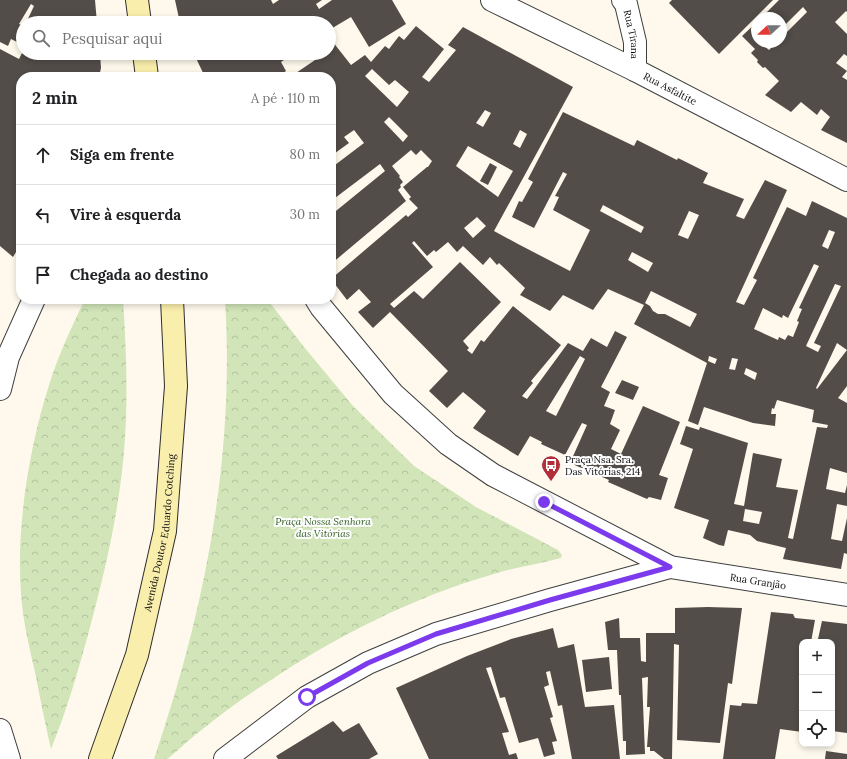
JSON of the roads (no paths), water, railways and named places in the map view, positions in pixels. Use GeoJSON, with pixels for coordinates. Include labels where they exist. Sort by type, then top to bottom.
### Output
{"type":"FeatureCollection","features":[{"type":"Feature","properties":{"kind":"main road"},"geometry":{"type":"LineString","coordinates":[[137,0],[139,16]]}},
{"type":"Feature","properties":{"kind":"main road"},"geometry":{"type":"LineString","coordinates":[[145,60],[146,72]]}},
{"type":"Feature","properties":{"kind":"main road","name":"Avenida Doutor Eduardo Cotching"},"geometry":{"type":"LineString","coordinates":[[100,759],[137,656],[165,531],[176,386],[172,304]]}},
{"type":"Feature","properties":{"kind":"street","name":"Rua Asfaltite"},"geometry":{"type":"LineString","coordinates":[[492,0],[635,70],[847,180]]}},
{"type":"Feature","properties":{"kind":"street","name":"Rua Tirana"},"geometry":{"type":"LineString","coordinates":[[623,0],[626,4],[635,42],[635,70]]}},
{"type":"Feature","properties":{"kind":"street"},"geometry":{"type":"LineString","coordinates":[[0,389],[8,357],[32,304]]}},
{"type":"Feature","properties":{"kind":"street"},"geometry":{"type":"LineString","coordinates":[[319,304],[393,394],[448,444],[493,475],[670,567]]}},
{"type":"Feature","properties":{"kind":"street"},"geometry":{"type":"LineString","coordinates":[[225,759],[307,697],[368,663],[436,634],[550,600],[670,567]]}},
{"type":"Feature","properties":{"kind":"street","name":"Rua Granjão"},"geometry":{"type":"LineString","coordinates":[[670,567],[847,595]]}},
{"type":"Feature","properties":{"kind":"street"},"geometry":{"type":"LineString","coordinates":[[0,730],[9,759]]}},
{"type":"Feature","properties":{"kind":"place","name":"Praça Nsa. Sra. Das Vitórias, 214"},"geometry":{"type":"Point","coordinates":[551,482]}},
{"type":"Feature","properties":{"kind":"park label","name":"Praça Nossa Senhora das Vitórias"},"geometry":{"type":"Point","coordinates":[323,526]}}]}
